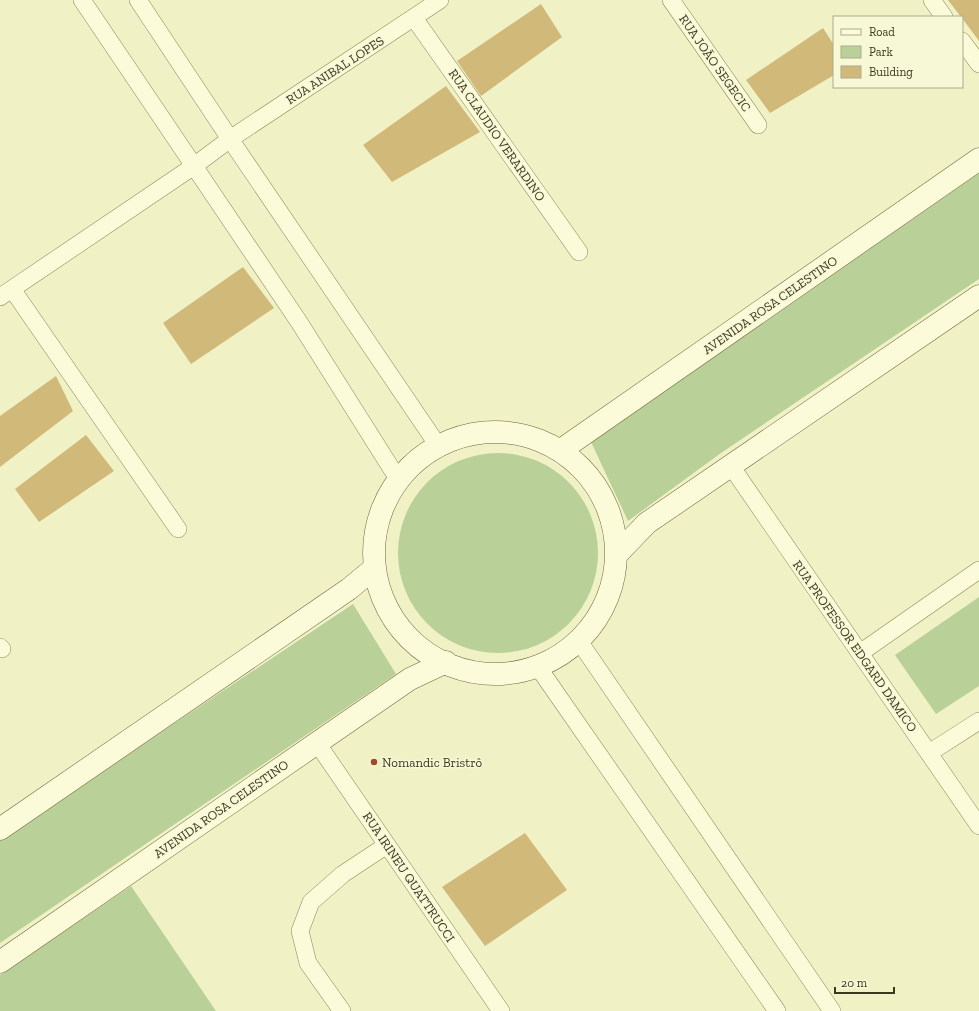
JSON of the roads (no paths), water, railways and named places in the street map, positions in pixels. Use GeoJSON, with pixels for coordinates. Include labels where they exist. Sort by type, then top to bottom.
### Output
{"type":"FeatureCollection","features":[{"type":"Feature","properties":{"kind":"street"},"geometry":{"type":"LineString","coordinates":[[82,0],[299,322],[398,479]]}},
{"type":"Feature","properties":{"kind":"street"},"geometry":{"type":"LineString","coordinates":[[138,0],[438,447]]}},
{"type":"Feature","properties":{"kind":"street","name":"RUA ANIBAL LOPES"},"geometry":{"type":"LineString","coordinates":[[6,293],[194,166],[230,139],[440,0]]}},
{"type":"Feature","properties":{"kind":"street","name":"RUA JOÃO SEGECIC"},"geometry":{"type":"LineString","coordinates":[[672,0],[758,125]]}},
{"type":"Feature","properties":{"kind":"street"},"geometry":{"type":"LineString","coordinates":[[932,0],[943,16]]}},
{"type":"Feature","properties":{"kind":"street","name":"RUA CLAUDIO VERARDINO"},"geometry":{"type":"LineString","coordinates":[[414,18],[579,252]]}},
{"type":"Feature","properties":{"kind":"street"},"geometry":{"type":"LineString","coordinates":[[963,42],[979,64]]}},
{"type":"Feature","properties":{"kind":"street","name":"AVENIDA ROSA CELESTINO"},"geometry":{"type":"LineString","coordinates":[[561,450],[979,159]]}},
{"type":"Feature","properties":{"kind":"street"},"geometry":{"type":"LineString","coordinates":[[6,293],[178,529]]}},
{"type":"Feature","properties":{"kind":"street"},"geometry":{"type":"LineString","coordinates":[[619,552],[647,523],[979,296]]}},
{"type":"Feature","properties":{"kind":"street"},"geometry":{"type":"LineString","coordinates":[[471,434],[522,434],[561,450],[593,478],[611,510],[619,552],[608,605],[579,641],[538,667],[489,676],[432,658],[400,630],[380,595],[372,570],[379,517],[398,479],[430,450],[471,434]]}},
{"type":"Feature","properties":{"kind":"street","name":"RUA PROFESSOR EDGARD DAMICO"},"geometry":{"type":"LineString","coordinates":[[731,466],[979,826]]}},
{"type":"Feature","properties":{"kind":"street"},"geometry":{"type":"LineString","coordinates":[[0,829],[349,589],[372,570]]}},
{"type":"Feature","properties":{"kind":"street"},"geometry":{"type":"LineString","coordinates":[[860,653],[979,570]]}},
{"type":"Feature","properties":{"kind":"street"},"geometry":{"type":"LineString","coordinates":[[579,641],[832,1011]]}},
{"type":"Feature","properties":{"kind":"street","name":"AVENIDA ROSA CELESTINO"},"geometry":{"type":"LineString","coordinates":[[0,962],[410,679],[446,662]]}},
{"type":"Feature","properties":{"kind":"street"},"geometry":{"type":"LineString","coordinates":[[538,667],[777,1011]]}},
{"type":"Feature","properties":{"kind":"street"},"geometry":{"type":"LineString","coordinates":[[929,753],[979,720]]}},
{"type":"Feature","properties":{"kind":"street","name":"RUA IRINEU QUATTRUCCI"},"geometry":{"type":"LineString","coordinates":[[317,743],[500,1011]]}},
{"type":"Feature","properties":{"kind":"street"},"geometry":{"type":"LineString","coordinates":[[342,1011],[308,963],[300,931],[311,902],[343,874],[387,845]]}},
{"type":"Feature","properties":{"kind":"place","name":"Nomandic Bristrô"},"geometry":{"type":"Point","coordinates":[374,762]}}]}
